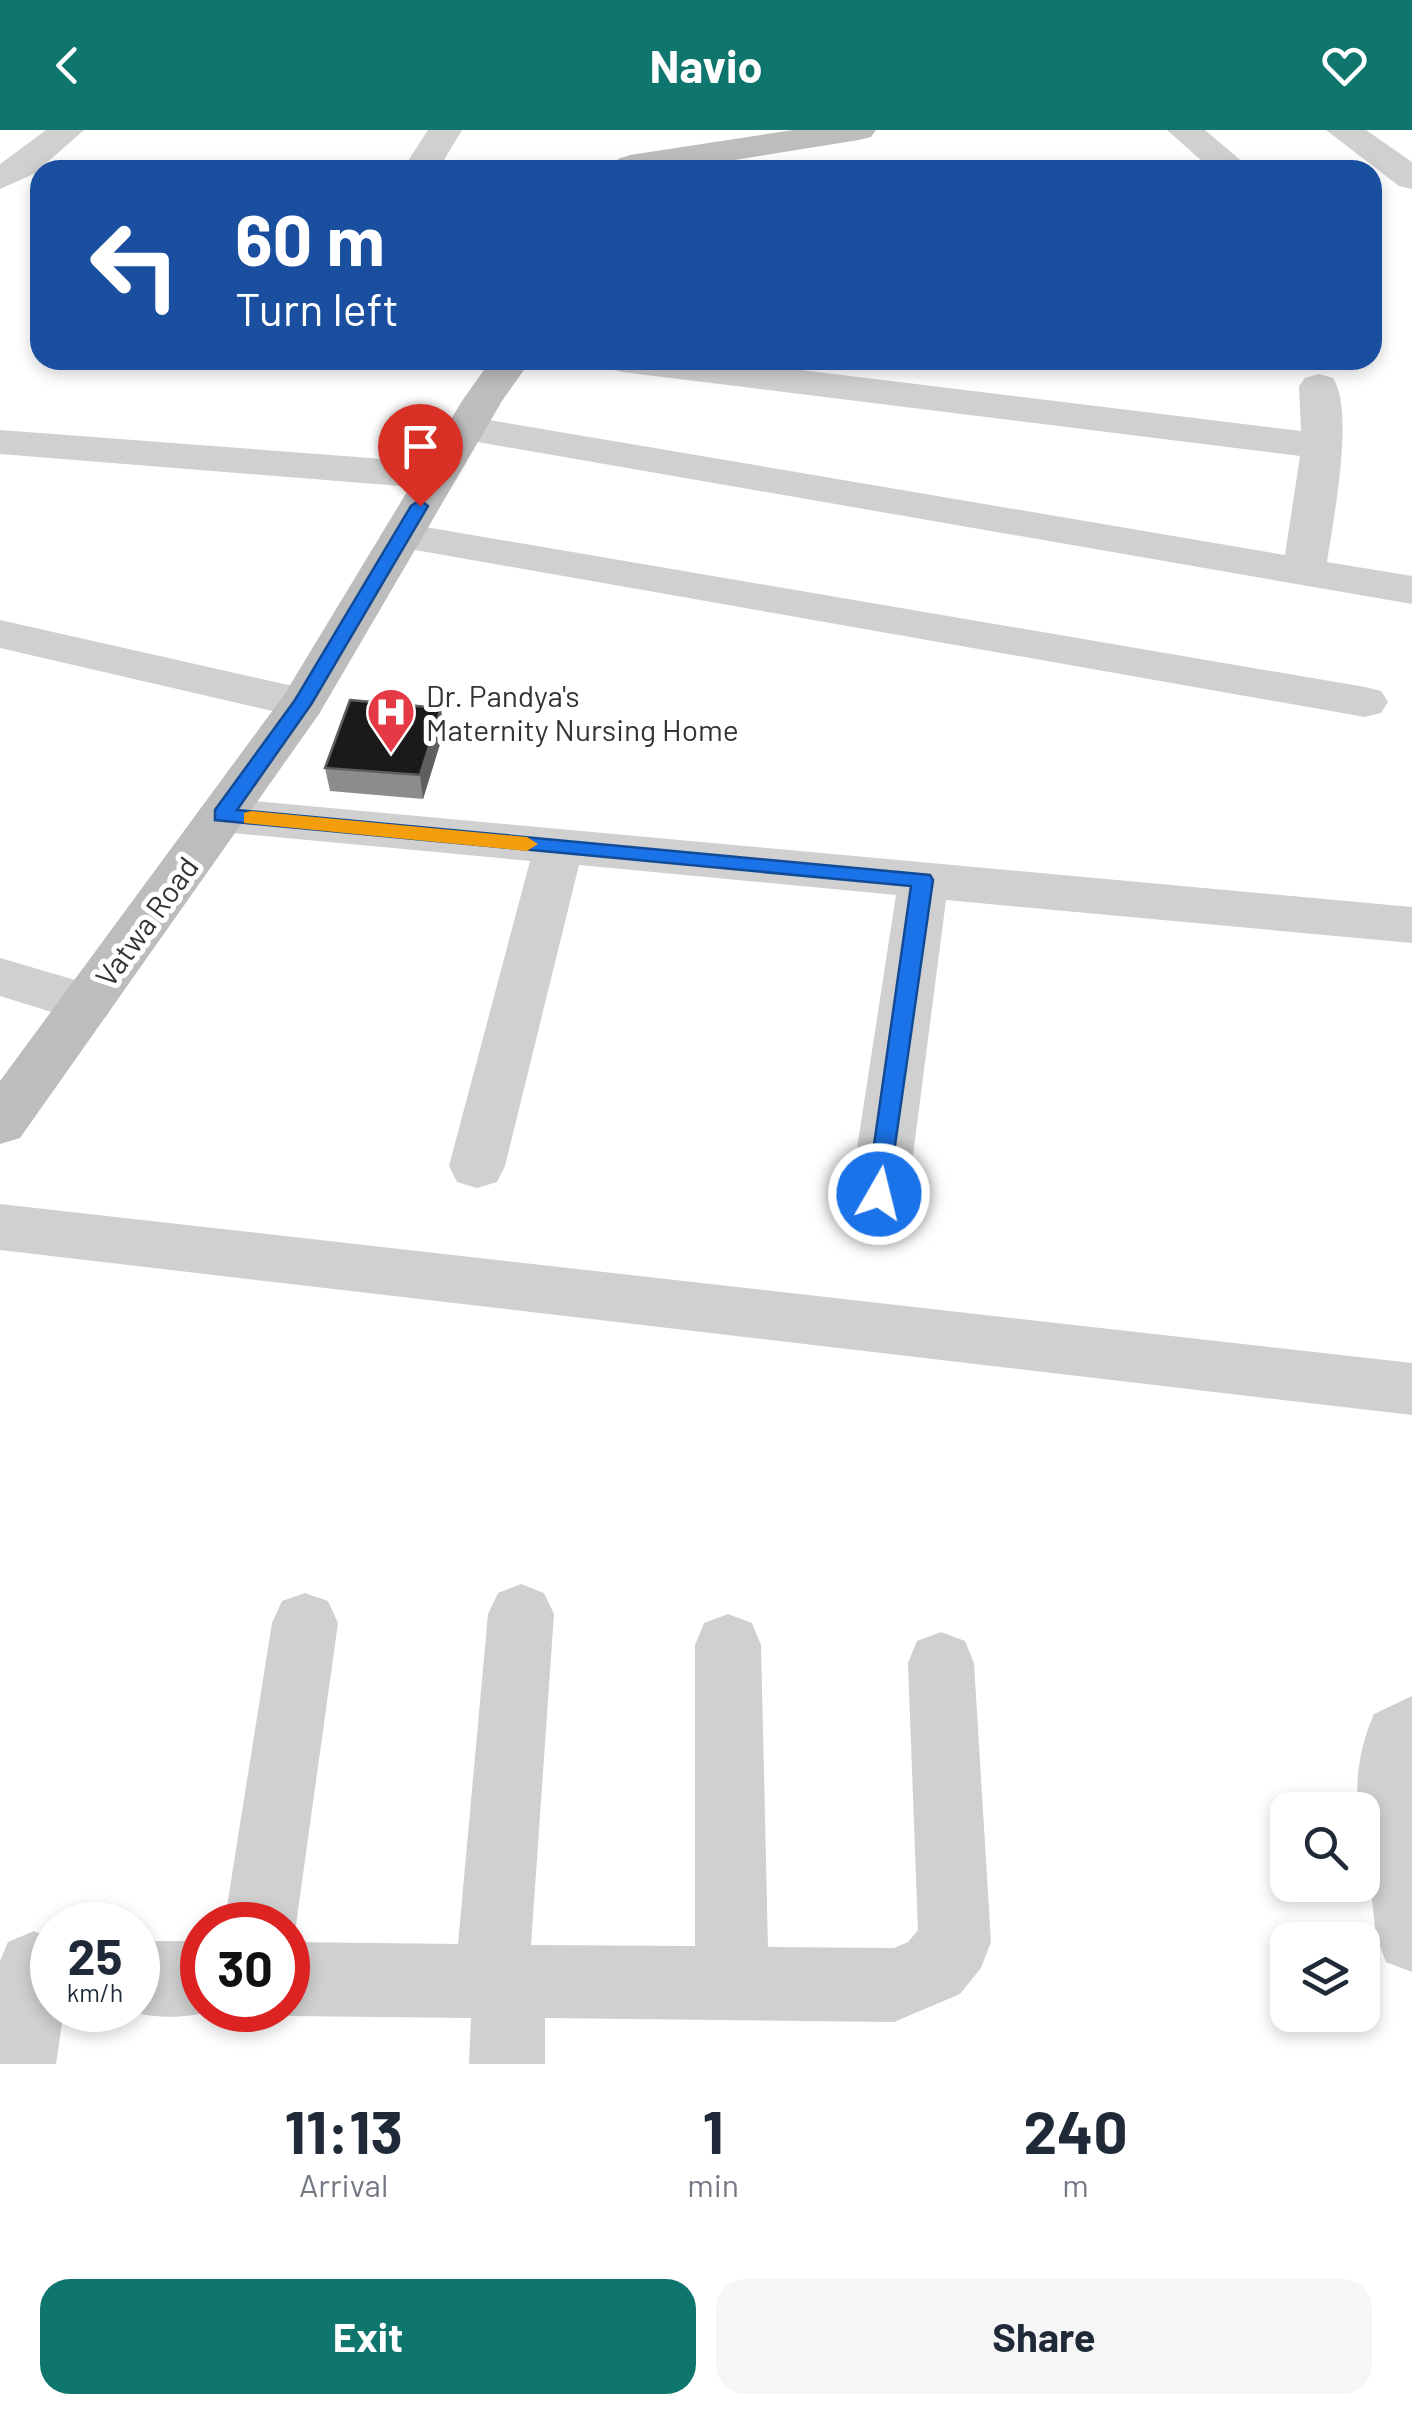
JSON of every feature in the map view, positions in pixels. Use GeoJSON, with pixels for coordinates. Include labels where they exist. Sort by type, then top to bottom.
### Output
{"type":"FeatureCollection","features":[{"type":"Feature","properties":{"kind":"main road"},"geometry":{"type":"LineString","coordinates":[[624,159],[859,130]]}},
{"type":"Feature","properties":{"kind":"main road","name":"Vatwa Road"},"geometry":{"type":"LineString","coordinates":[[0,1123],[302,703],[504,370]]}},
{"type":"Feature","properties":{"kind":"street"},"geometry":{"type":"LineString","coordinates":[[31,160],[67,130]]}},
{"type":"Feature","properties":{"kind":"street"},"geometry":{"type":"LineString","coordinates":[[426,160],[445,130]]}},
{"type":"Feature","properties":{"kind":"street"},"geometry":{"type":"LineString","coordinates":[[1184,130],[1222,160]]}},
{"type":"Feature","properties":{"kind":"street"},"geometry":{"type":"LineString","coordinates":[[1343,130],[1412,178]]}},
{"type":"Feature","properties":{"kind":"street"},"geometry":{"type":"LineString","coordinates":[[0,178],[30,160]]}},
{"type":"Feature","properties":{"kind":"street"},"geometry":{"type":"LineString","coordinates":[[703,370],[1322,446]]}},
{"type":"Feature","properties":{"kind":"street"},"geometry":{"type":"LineString","coordinates":[[1304,572],[1322,446],[1319,386]]}},
{"type":"Feature","properties":{"kind":"street"},"geometry":{"type":"LineString","coordinates":[[466,428],[1412,590]]}},
{"type":"Feature","properties":{"kind":"street"},"geometry":{"type":"LineString","coordinates":[[0,442],[437,476]]}},
{"type":"Feature","properties":{"kind":"street"},"geometry":{"type":"LineString","coordinates":[[402,536],[1364,702]]}},
{"type":"Feature","properties":{"kind":"street"},"geometry":{"type":"LineString","coordinates":[[0,634],[302,703]]}},
{"type":"Feature","properties":{"kind":"street"},"geometry":{"type":"LineString","coordinates":[[222,815],[1412,925]]}},
{"type":"Feature","properties":{"kind":"street"},"geometry":{"type":"LineString","coordinates":[[478,1166],[559,847]]}},
{"type":"Feature","properties":{"kind":"street"},"geometry":{"type":"LineString","coordinates":[[879,1194],[922,880]]}},
{"type":"Feature","properties":{"kind":"street"},"geometry":{"type":"LineString","coordinates":[[0,977],[87,1003]]}},
{"type":"Feature","properties":{"kind":"street"},"geometry":{"type":"LineString","coordinates":[[0,1227],[1412,1389]]}},
{"type":"Feature","properties":{"kind":"street"},"geometry":{"type":"LineString","coordinates":[[506,2064],[501,1981],[521,1614]]}},
{"type":"Feature","properties":{"kind":"street"},"geometry":{"type":"LineString","coordinates":[[263,1902],[305,1623]]}},
{"type":"Feature","properties":{"kind":"street"},"geometry":{"type":"LineString","coordinates":[[728,1645],[732,1983]]}},
{"type":"Feature","properties":{"kind":"street"},"geometry":{"type":"LineString","coordinates":[[310,1979],[894,1985],[934,1968],[956,1942],[941,1663]]}},
{"type":"Feature","properties":{"kind":"street"},"geometry":{"type":"LineString","coordinates":[[1412,1729],[1398,1737],[1392,1798],[1412,1936]]}},
{"type":"Feature","properties":{"kind":"street"},"geometry":{"type":"LineString","coordinates":[[18,2064],[29,1967]]}},
{"type":"Feature","properties":{"kind":"building"},"geometry":{"type":"Polygon","coordinates":[[[350,700],[441,708],[420,775],[325,768],[350,700]]]}},
{"type":"Feature","properties":{"kind":"slow traffic"},"geometry":{"type":"LineString","coordinates":[[251,818],[527,844]]}},
{"type":"Feature","properties":{"kind":"place","name":"Dr. Pandya's Maternity Nursing Home"},"geometry":{"type":"Point","coordinates":[391,754]}},
{"type":"Feature","properties":{"kind":"route"},"geometry":{"type":"LineString","coordinates":[[420,506],[302,703],[222,815],[922,880],[879,1194]]}}]}
